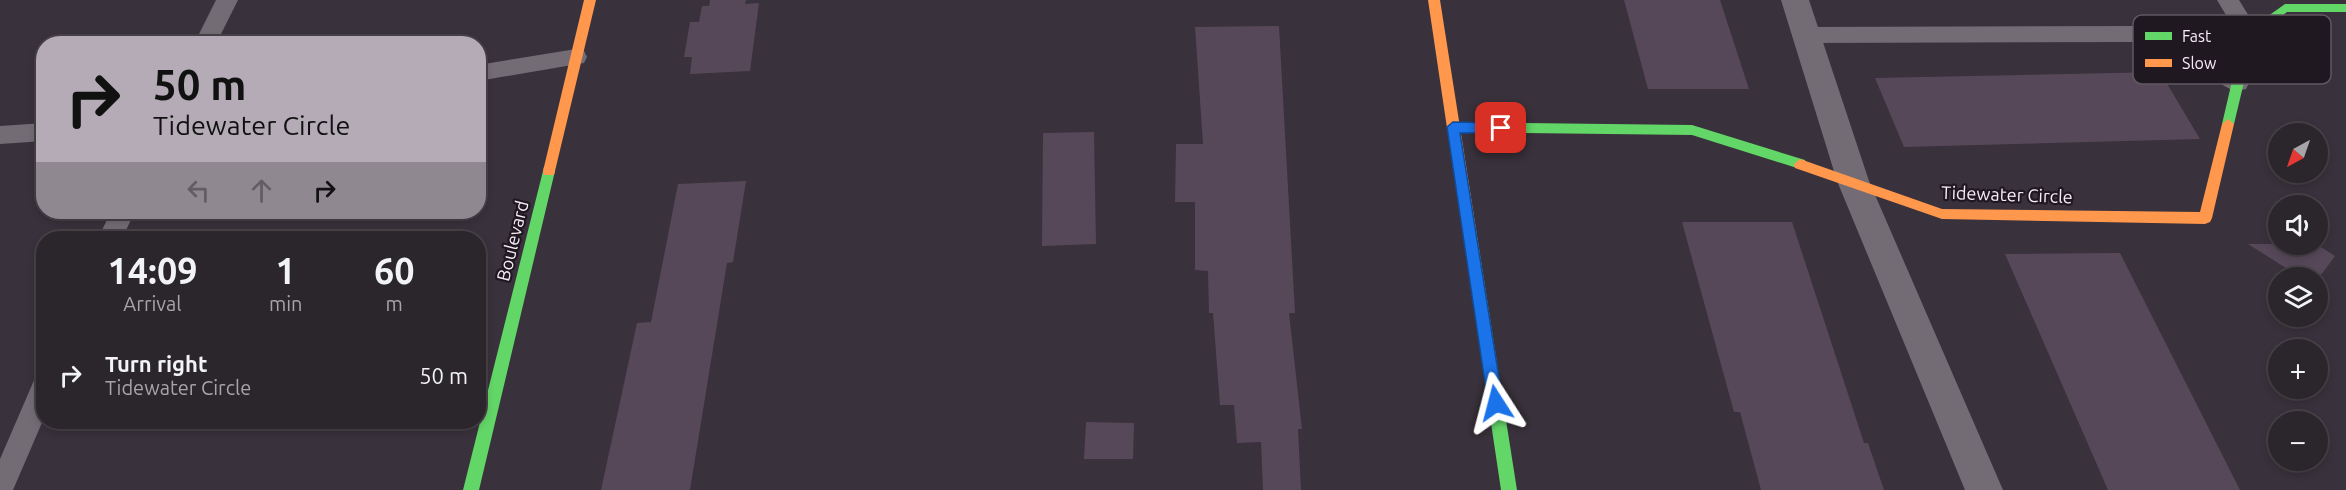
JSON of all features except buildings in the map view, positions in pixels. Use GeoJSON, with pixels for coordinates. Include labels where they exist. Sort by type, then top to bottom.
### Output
{"type":"FeatureCollection","features":[{"type":"Feature","properties":{"kind":"street","name":"Boulevard"},"geometry":{"type":"LineString","coordinates":[[486,428],[590,0]]}},
{"type":"Feature","properties":{"kind":"street"},"geometry":{"type":"LineString","coordinates":[[1434,0],[1509,490]]}},
{"type":"Feature","properties":{"kind":"street"},"geometry":{"type":"LineString","coordinates":[[1795,0],[1853,181],[1984,490]]}},
{"type":"Feature","properties":{"kind":"street"},"geometry":{"type":"LineString","coordinates":[[2275,15],[2285,8],[2346,8]]}},
{"type":"Feature","properties":{"kind":"street","name":"Tidewater Circle"},"geometry":{"type":"LineString","coordinates":[[1453,127],[1692,130],[1853,181],[1942,214],[2205,218],[2238,84]]}},
{"type":"Feature","properties":{"kind":"street","name":"Boulevard"},"geometry":{"type":"LineString","coordinates":[[471,490],[486,429]]}},
{"type":"Feature","properties":{"kind":"lane"},"geometry":{"type":"LineString","coordinates":[[209,36],[227,0]]}},
{"type":"Feature","properties":{"kind":"lane"},"geometry":{"type":"LineString","coordinates":[[2228,0],[2237,15]]}},
{"type":"Feature","properties":{"kind":"lane"},"geometry":{"type":"LineString","coordinates":[[1806,34],[2133,34]]}},
{"type":"Feature","properties":{"kind":"lane"},"geometry":{"type":"LineString","coordinates":[[486,72],[576,57]]}},
{"type":"Feature","properties":{"kind":"lane"},"geometry":{"type":"LineString","coordinates":[[0,135],[36,133]]}},
{"type":"Feature","properties":{"kind":"lane"},"geometry":{"type":"LineString","coordinates":[[0,490],[36,405]]}},
{"type":"Feature","properties":{"kind":"traffic: fast"},"geometry":{"type":"LineString","coordinates":[[2275,15],[2285,8],[2346,8]]}},
{"type":"Feature","properties":{"kind":"traffic: fast"},"geometry":{"type":"LineString","coordinates":[[2228,124],[2237,84]]}},
{"type":"Feature","properties":{"kind":"traffic: fast"},"geometry":{"type":"LineString","coordinates":[[1453,127],[1692,130],[1800,164]]}},
{"type":"Feature","properties":{"kind":"traffic: fast"},"geometry":{"type":"LineString","coordinates":[[486,429],[549,171]]}},
{"type":"Feature","properties":{"kind":"traffic: fast"},"geometry":{"type":"LineString","coordinates":[[1469,229],[1509,490]]}},
{"type":"Feature","properties":{"kind":"traffic: fast"},"geometry":{"type":"LineString","coordinates":[[471,490],[486,429]]}},
{"type":"Feature","properties":{"kind":"traffic: slow"},"geometry":{"type":"LineString","coordinates":[[549,171],[590,0]]}},
{"type":"Feature","properties":{"kind":"traffic: slow"},"geometry":{"type":"LineString","coordinates":[[1434,0],[1469,229]]}},
{"type":"Feature","properties":{"kind":"traffic: slow"},"geometry":{"type":"LineString","coordinates":[[1800,164],[1942,214],[2205,218],[2228,124]]}},
{"type":"Feature","properties":{"kind":"route"},"geometry":{"type":"LineString","coordinates":[[1496,403],[1453,127],[1501,128]]}}]}
